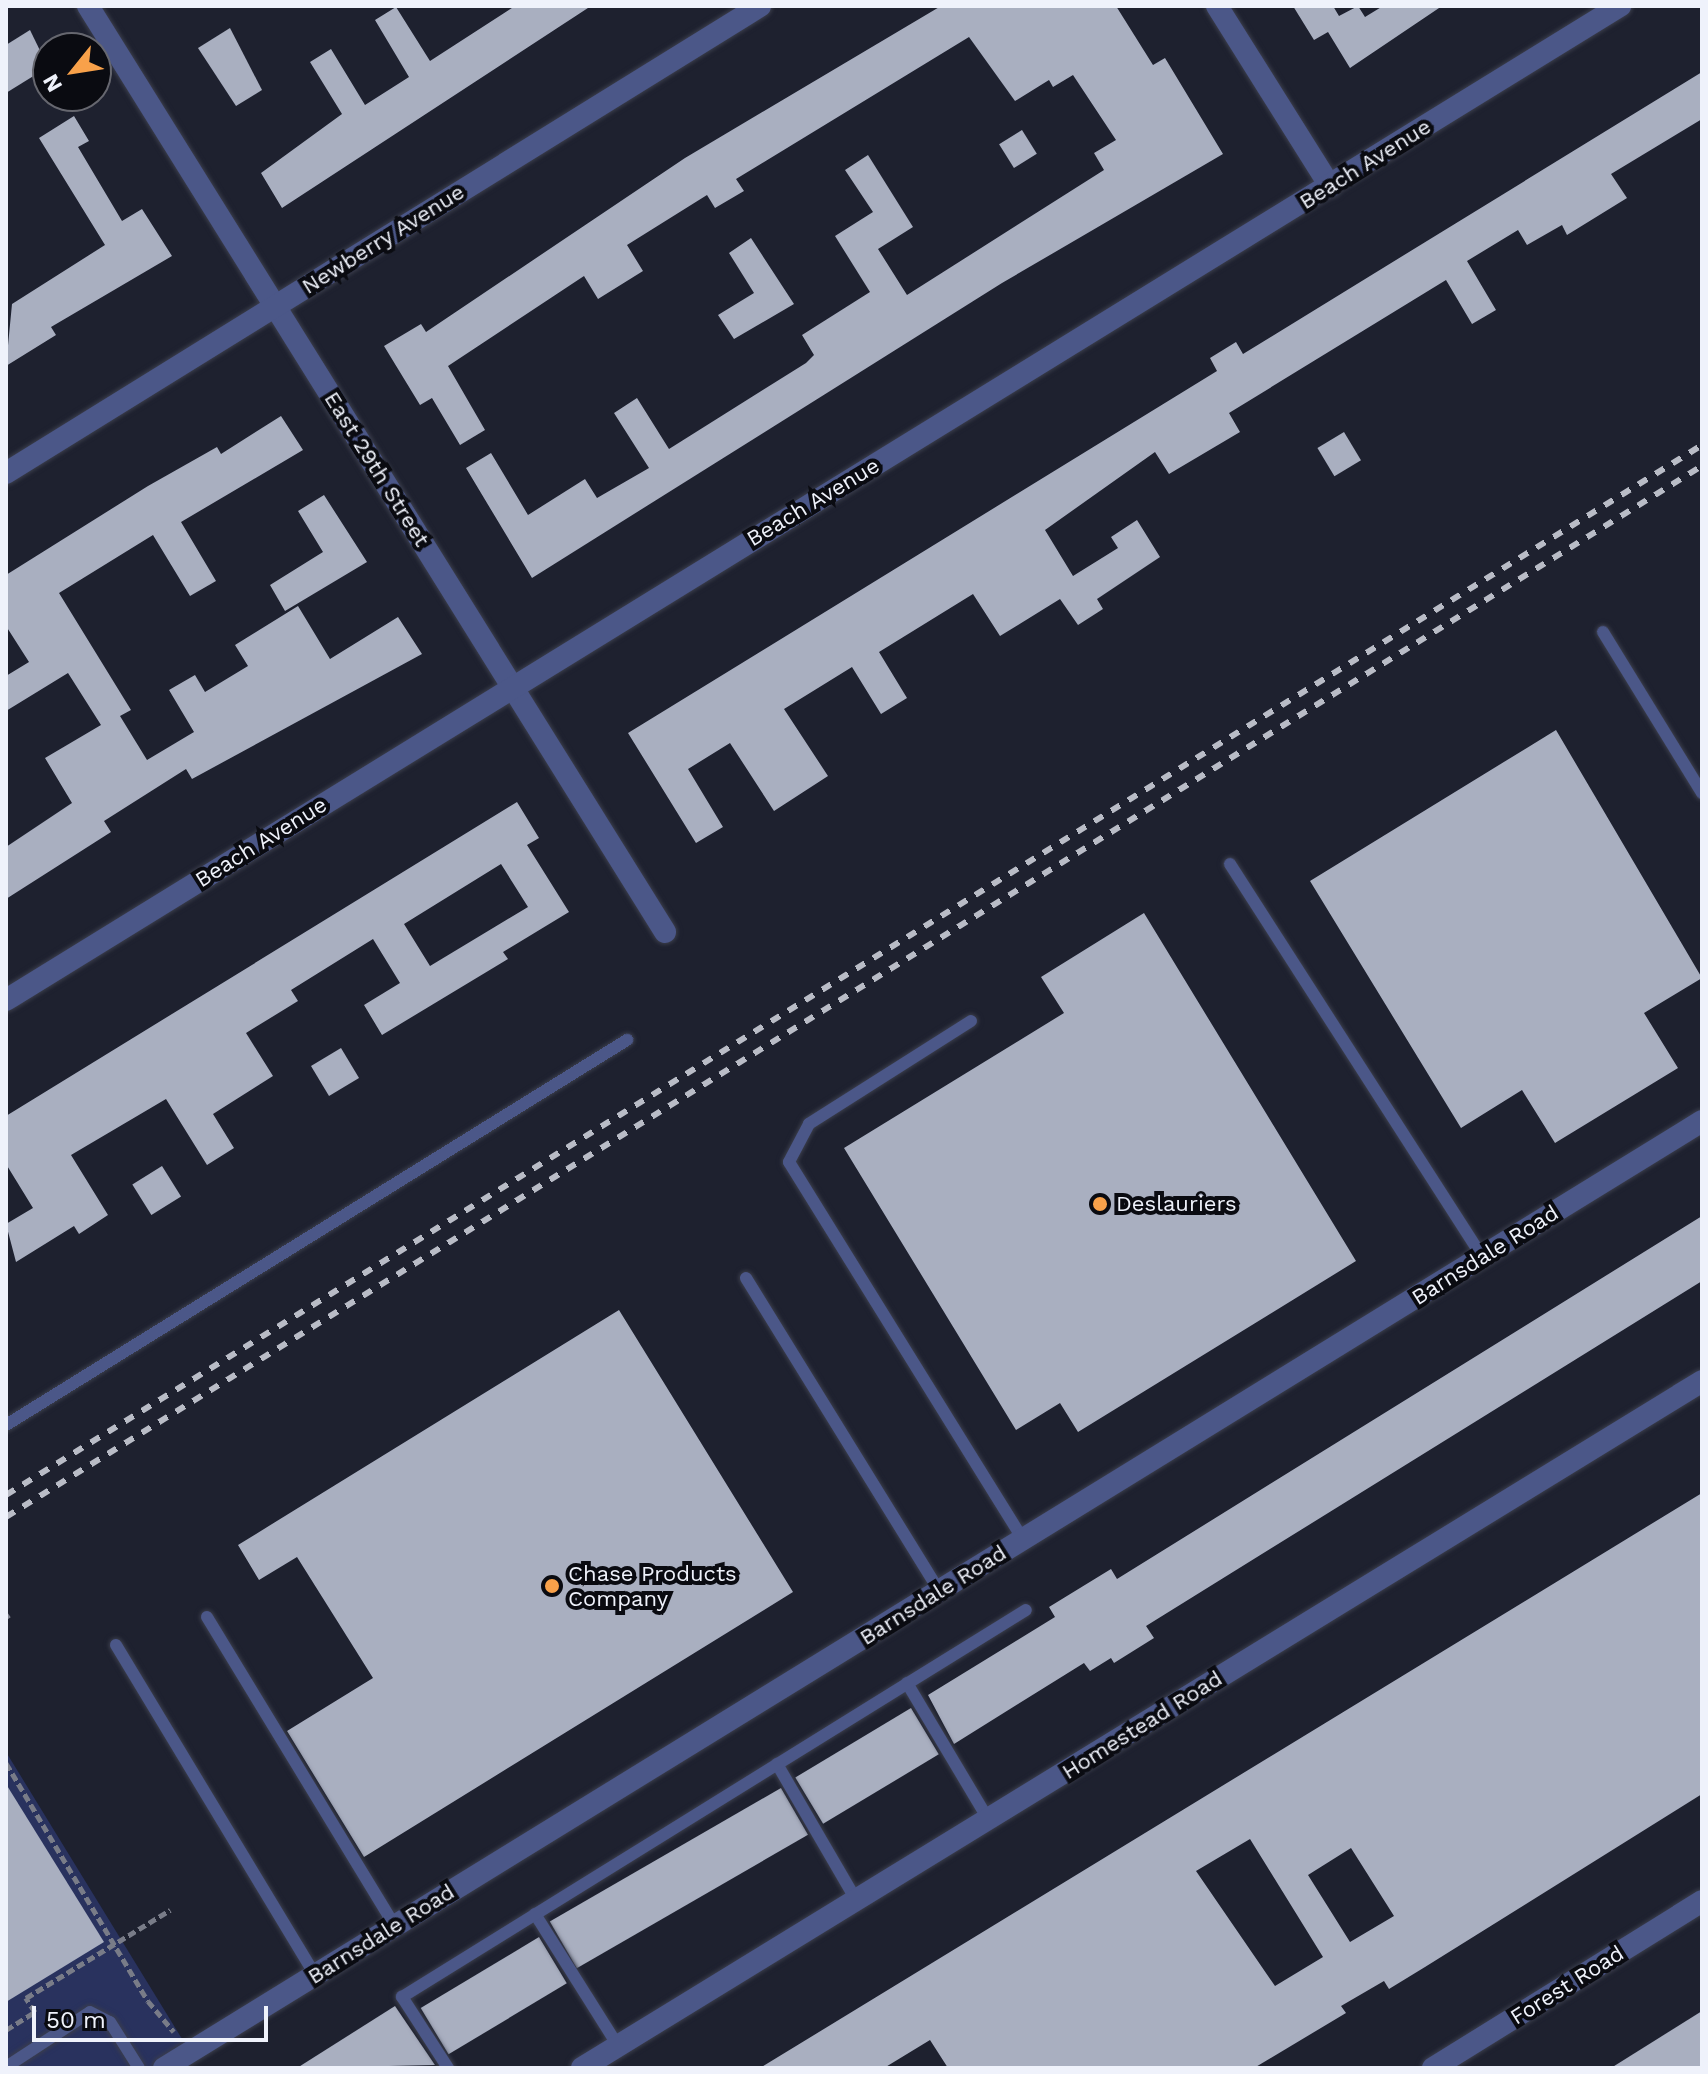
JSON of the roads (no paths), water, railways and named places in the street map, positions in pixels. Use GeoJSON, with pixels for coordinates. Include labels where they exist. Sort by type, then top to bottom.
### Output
{"type":"FeatureCollection","features":[{"type":"Feature","properties":{"kind":"street","name":"East 29th Street"},"geometry":{"type":"LineString","coordinates":[[88,6],[274,307],[514,685],[665,932]]}},
{"type":"Feature","properties":{"kind":"street","name":"Newberry Avenue"},"geometry":{"type":"LineString","coordinates":[[6,473],[760,6]]}},
{"type":"Feature","properties":{"kind":"street"},"geometry":{"type":"LineString","coordinates":[[1217,6],[1330,186]]}},
{"type":"Feature","properties":{"kind":"street","name":"Beach Avenue"},"geometry":{"type":"LineString","coordinates":[[6,1000],[1620,6]]}},
{"type":"Feature","properties":{"kind":"street","name":"Barnsdale Road"},"geometry":{"type":"LineString","coordinates":[[164,2068],[1702,1121]]}},
{"type":"Feature","properties":{"kind":"street","name":"Homestead Road"},"geometry":{"type":"LineString","coordinates":[[582,2068],[1702,1381]]}},
{"type":"Feature","properties":{"kind":"street","name":"Forest Road"},"geometry":{"type":"LineString","coordinates":[[1433,2068],[1702,1901]]}},
{"type":"Feature","properties":{"kind":"lane"},"geometry":{"type":"LineString","coordinates":[[1603,632],[1702,793]]}},
{"type":"Feature","properties":{"kind":"lane"},"geometry":{"type":"LineString","coordinates":[[1230,864],[1482,1257]]}},
{"type":"Feature","properties":{"kind":"lane"},"geometry":{"type":"LineString","coordinates":[[971,1021],[809,1124],[789,1162],[1023,1539]]}},
{"type":"Feature","properties":{"kind":"lane"},"geometry":{"type":"LineString","coordinates":[[6,1425],[627,1040]]}},
{"type":"Feature","properties":{"kind":"lane"},"geometry":{"type":"LineString","coordinates":[[746,1278],[939,1591]]}},
{"type":"Feature","properties":{"kind":"lane"},"geometry":{"type":"LineString","coordinates":[[448,2068],[402,1997],[1026,1610]]}},
{"type":"Feature","properties":{"kind":"lane"},"geometry":{"type":"LineString","coordinates":[[207,1617],[395,1926]]}},
{"type":"Feature","properties":{"kind":"lane"},"geometry":{"type":"LineString","coordinates":[[116,1645],[315,1975]]}},
{"type":"Feature","properties":{"kind":"lane"},"geometry":{"type":"LineString","coordinates":[[907,1683],[988,1819]]}},
{"type":"Feature","properties":{"kind":"lane"},"geometry":{"type":"LineString","coordinates":[[777,1764],[856,1900]]}},
{"type":"Feature","properties":{"kind":"lane"},"geometry":{"type":"LineString","coordinates":[[535,1914],[618,2046]]}},
{"type":"Feature","properties":{"kind":"lane"},"geometry":{"type":"LineString","coordinates":[[6,2067],[90,2012],[110,2022],[139,2068]]}},
{"type":"Feature","properties":{"kind":"railway"},"geometry":{"type":"LineString","coordinates":[[6,1495],[1702,445]]}},
{"type":"Feature","properties":{"kind":"railway"},"geometry":{"type":"LineString","coordinates":[[6,1517],[1702,466]]}},
{"type":"Feature","properties":{"kind":"place","name":"Deslauriers"},"geometry":{"type":"Point","coordinates":[1100,1204]}},
{"type":"Feature","properties":{"kind":"place","name":"Chase Products Company"},"geometry":{"type":"Point","coordinates":[552,1586]}}]}
